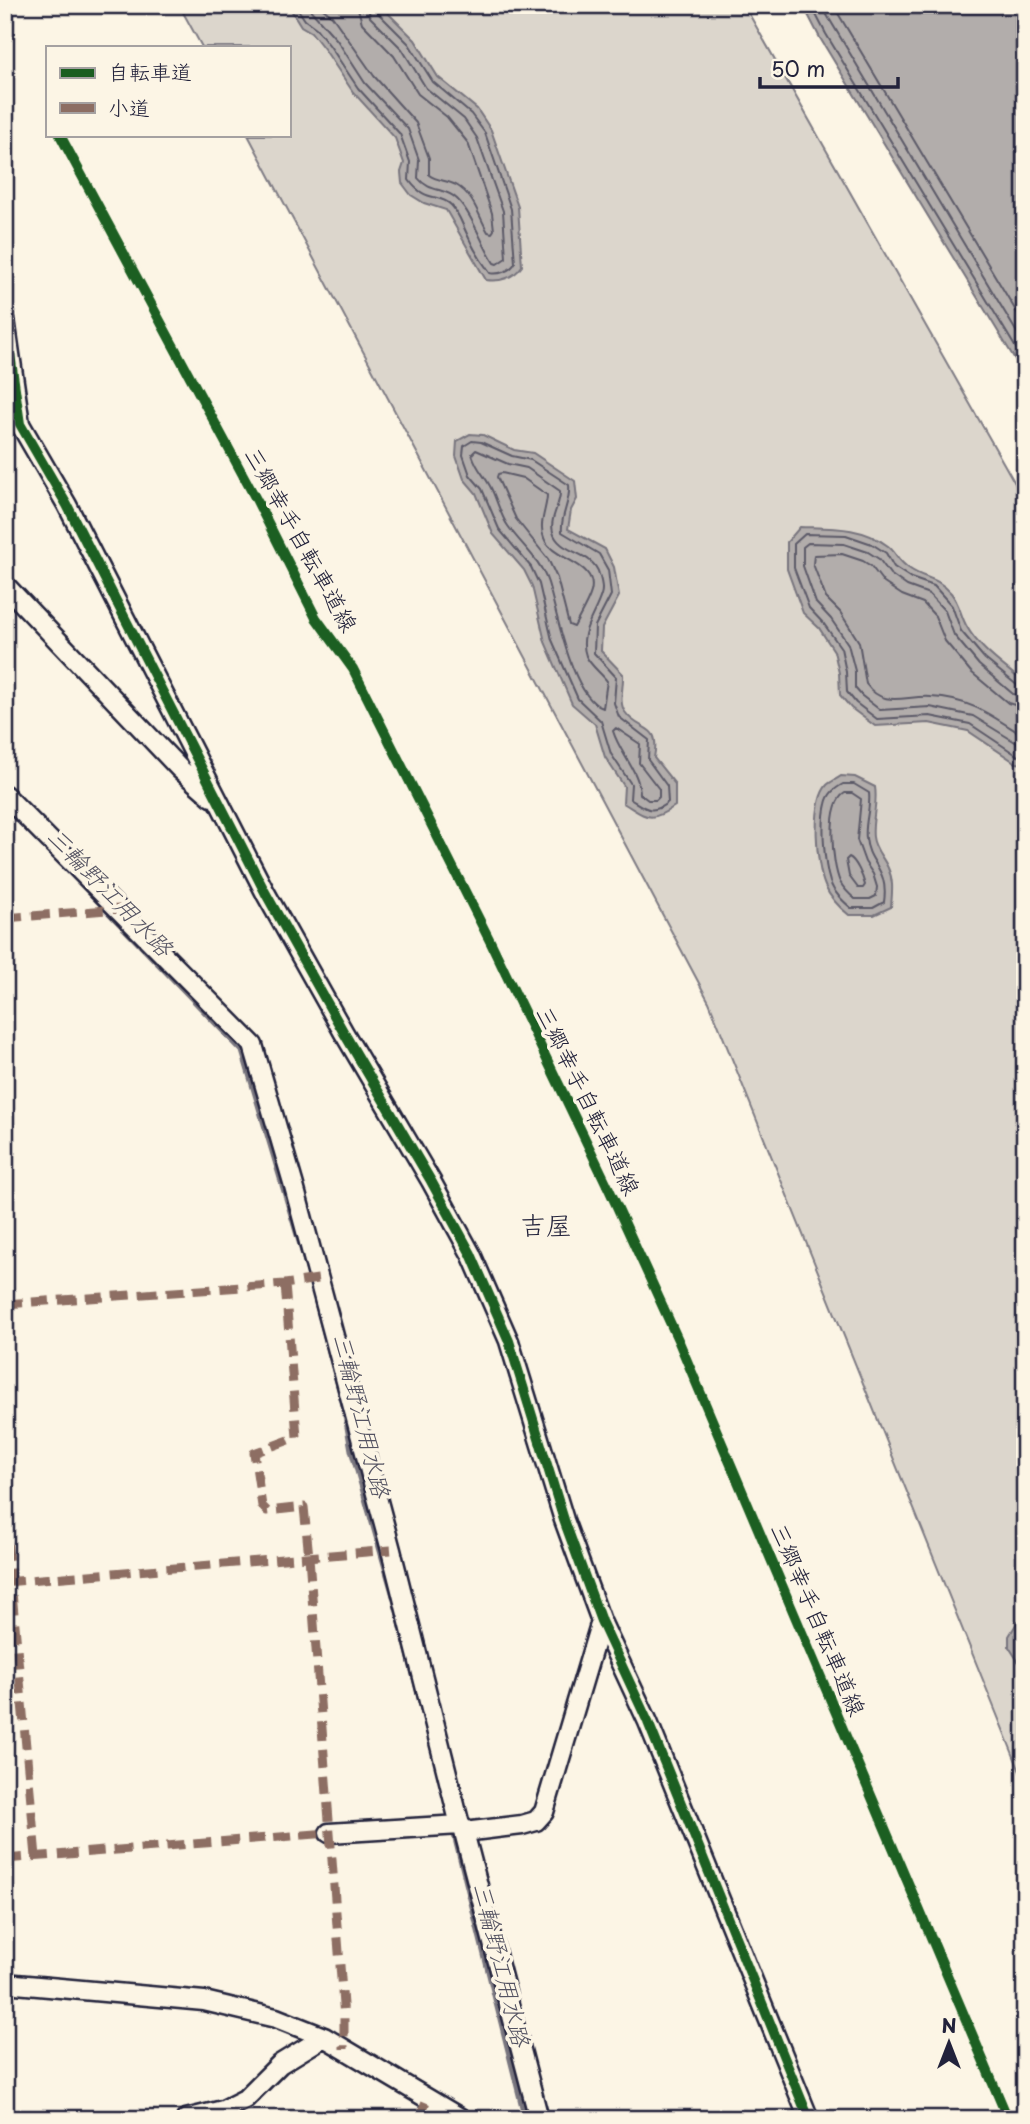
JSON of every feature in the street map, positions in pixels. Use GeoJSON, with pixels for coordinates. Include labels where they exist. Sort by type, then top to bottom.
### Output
{"type":"FeatureCollection","features":[{"type":"Feature","properties":{"kind":"street"},"geometry":{"type":"LineString","coordinates":[[5,319],[20,425],[67,505],[266,894],[471,1254],[509,1341],[564,1520],[601,1621],[648,1722],[809,2119]]}},
{"type":"Feature","properties":{"kind":"street"},"geometry":{"type":"LineString","coordinates":[[5,585],[180,769],[220,804]]}},
{"type":"Feature","properties":{"kind":"street"},"geometry":{"type":"LineString","coordinates":[[5,795],[253,1045],[294,1185],[539,2119]]}},
{"type":"Feature","properties":{"kind":"street"},"geometry":{"type":"LineString","coordinates":[[329,1833],[523,1825],[536,1821],[544,1812],[601,1621]]}},
{"type":"Feature","properties":{"kind":"street"},"geometry":{"type":"LineString","coordinates":[[5,1983],[204,2001],[276,2018],[324,2037],[462,2119]]}},
{"type":"Feature","properties":{"kind":"street"},"geometry":{"type":"LineString","coordinates":[[186,2119],[223,2110],[245,2099],[281,2064],[324,2037]]}},
{"type":"Feature","properties":{"kind":"shaded area"},"geometry":{"type":"Polygon","coordinates":[[[179,5],[744,5],[1025,501],[1025,1784],[709,1002],[249,136],[290,136],[290,46],[201,46],[179,5]]]}},
{"type":"Feature","properties":{"kind":"water"},"geometry":{"type":"Polygon","coordinates":[[[288,5],[380,5],[415,40],[438,77],[477,109],[491,130],[518,207],[522,266],[515,274],[501,280],[486,280],[446,210],[424,203],[411,195],[402,183],[404,163],[395,138],[353,92],[325,50],[311,32],[301,26],[288,5]]]}},
{"type":"Feature","properties":{"kind":"water"},"geometry":{"type":"Polygon","coordinates":[[[803,5],[1025,5],[1025,376],[820,38],[803,5]]]}},
{"type":"Feature","properties":{"kind":"water"},"geometry":{"type":"Polygon","coordinates":[[[470,434],[483,435],[514,450],[533,453],[575,481],[577,499],[571,510],[568,529],[605,549],[614,567],[619,596],[602,628],[601,651],[623,674],[622,699],[625,712],[652,733],[655,738],[654,758],[675,784],[675,806],[666,812],[648,816],[623,803],[624,786],[605,757],[595,724],[572,704],[545,642],[532,586],[524,570],[493,534],[476,493],[464,479],[456,456],[457,441],[470,434]]]}},
{"type":"Feature","properties":{"kind":"water"},"geometry":{"type":"Polygon","coordinates":[[[800,527],[846,529],[878,539],[906,566],[941,584],[951,593],[972,635],[1025,684],[1025,764],[1016,763],[968,731],[929,723],[875,726],[851,708],[840,695],[834,651],[819,628],[803,613],[787,569],[787,542],[800,527]]]}},
{"type":"Feature","properties":{"kind":"water"},"geometry":{"type":"Polygon","coordinates":[[[841,776],[855,777],[875,787],[873,837],[890,873],[892,887],[891,907],[874,915],[849,915],[832,898],[822,877],[817,850],[819,805],[827,785],[841,776]]]}},
{"type":"Feature","properties":{"kind":"water"},"geometry":{"type":"Polygon","coordinates":[[[1025,1619],[1025,1672],[1009,1647],[1009,1636],[1018,1621],[1025,1619]]]}},
{"type":"Feature","properties":{"kind":"waterway","name":"三輪野江用水路"},"geometry":{"type":"LineString","coordinates":[[42,844],[242,1051],[308,1272]]}},
{"type":"Feature","properties":{"kind":"waterway","name":"三輪野江用水路"},"geometry":{"type":"LineString","coordinates":[[316,1302],[343,1404],[351,1450],[393,1596],[430,1740]]}},
{"type":"Feature","properties":{"kind":"waterway","name":"三輪野江用水路"},"geometry":{"type":"LineString","coordinates":[[452,1827],[525,2119]]}},
{"type":"Feature","properties":{"kind":"marked path"},"geometry":{"type":"LineString","coordinates":[[5,918],[120,909]]}},
{"type":"Feature","properties":{"kind":"marked path"},"geometry":{"type":"LineString","coordinates":[[5,1304],[285,1284],[318,1279]]}},
{"type":"Feature","properties":{"kind":"marked path"},"geometry":{"type":"LineString","coordinates":[[285,1284],[297,1437],[254,1453],[262,1506],[267,1511],[304,1507],[344,2018],[344,2049]]}},
{"type":"Feature","properties":{"kind":"marked path"},"geometry":{"type":"LineString","coordinates":[[5,1515],[36,1857]]}},
{"type":"Feature","properties":{"kind":"marked path"},"geometry":{"type":"LineString","coordinates":[[5,1582],[391,1550]]}},
{"type":"Feature","properties":{"kind":"marked path"},"geometry":{"type":"LineString","coordinates":[[5,1859],[329,1833]]}},
{"type":"Feature","properties":{"kind":"marked path"},"geometry":{"type":"LineString","coordinates":[[419,2119],[427,2099]]}},
{"type":"Feature","properties":{"kind":"cycle path","name":"三郷幸手自転車道線"},"geometry":{"type":"LineString","coordinates":[[61,136],[257,501],[316,618],[353,669],[491,943],[609,1189],[679,1342],[1008,2119]]}},
{"type":"Feature","properties":{"kind":"cycle path"},"geometry":{"type":"LineString","coordinates":[[5,319],[20,424],[67,505],[266,894],[471,1254],[509,1341],[564,1520],[601,1621],[648,1722],[809,2119]]}},
{"type":"Feature","properties":{"kind":"district","name":"吉屋"},"geometry":{"type":"Point","coordinates":[546,1224]}}]}
